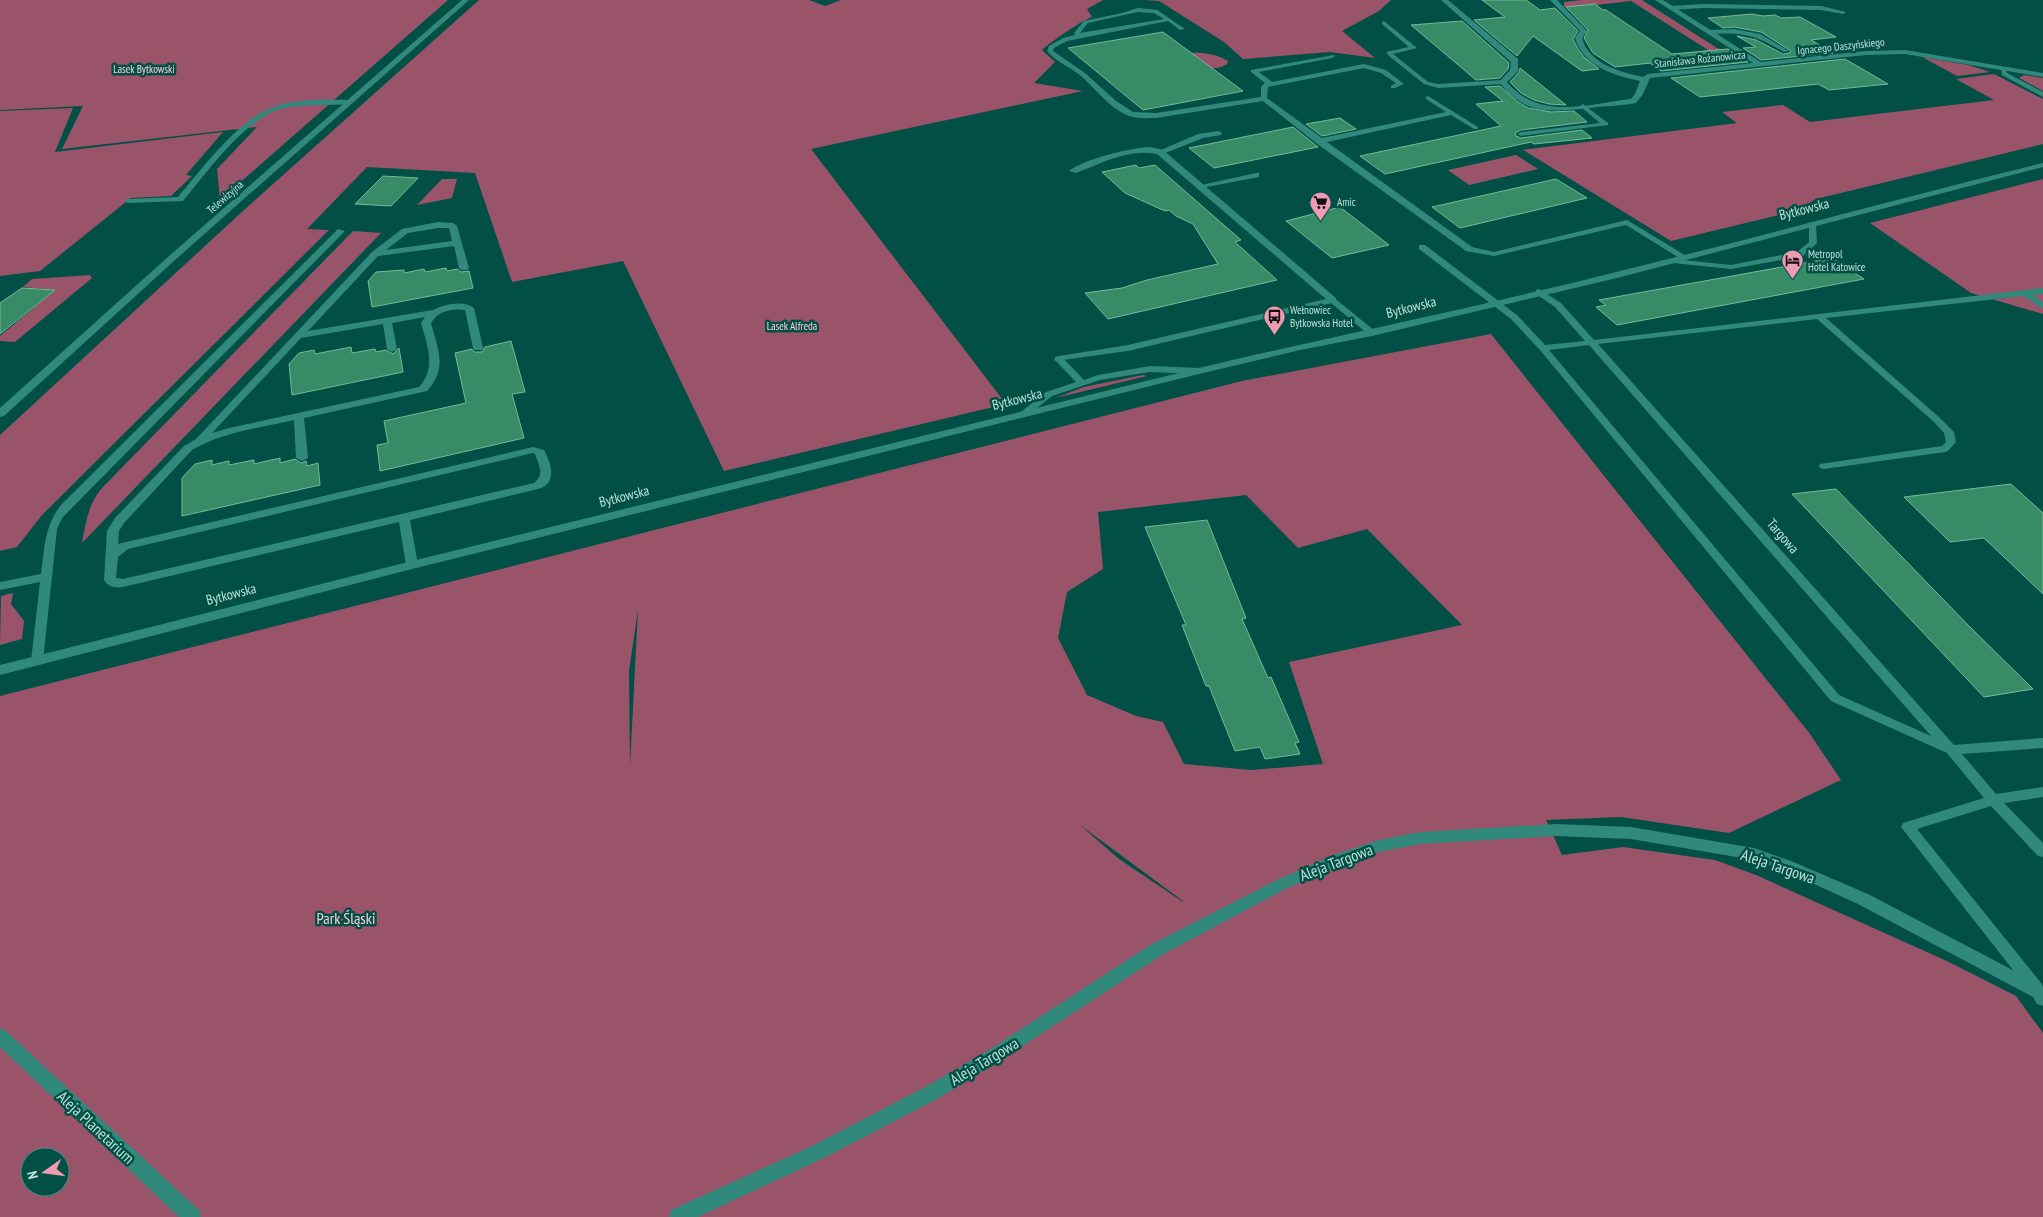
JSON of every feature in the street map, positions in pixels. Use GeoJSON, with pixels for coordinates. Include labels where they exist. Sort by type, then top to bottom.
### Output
{"type":"FeatureCollection","features":[{"type":"Feature","properties":{"kind":"street","name":"Telewizyjna"},"geometry":{"type":"LineString","coordinates":[[0,414],[172,258],[466,0]]}},
{"type":"Feature","properties":{"kind":"street"},"geometry":{"type":"LineString","coordinates":[[1444,0],[1515,61],[1514,71],[1502,82]]}},
{"type":"Feature","properties":{"kind":"street","name":"Stanisława Rożanowicza"},"geometry":{"type":"LineString","coordinates":[[1553,0],[1584,31],[1578,38],[1578,43],[1584,51],[1613,72],[1644,79],[1648,76],[1760,64]]}},
{"type":"Feature","properties":{"kind":"street"},"geometry":{"type":"LineString","coordinates":[[1658,0],[1760,64]]}},
{"type":"Feature","properties":{"kind":"street","name":"Ignacego Daszyńskiego"},"geometry":{"type":"LineString","coordinates":[[1760,64],[1900,52],[2043,75]]}},
{"type":"Feature","properties":{"kind":"street","name":"Stanisława Rożanowicza"},"geometry":{"type":"LineString","coordinates":[[1502,82],[1528,104],[1552,110],[1633,101],[1641,95],[1644,79]]}},
{"type":"Feature","properties":{"kind":"street"},"geometry":{"type":"LineString","coordinates":[[1073,171],[1139,150],[1146,149],[1160,152],[1333,300]]}},
{"type":"Feature","properties":{"kind":"street","name":"Bytkowska"},"geometry":{"type":"LineString","coordinates":[[0,670],[412,565],[1198,371],[1300,347],[1372,333],[1496,303],[2043,165]]}},
{"type":"Feature","properties":{"kind":"street"},"geometry":{"type":"LineString","coordinates":[[198,442],[375,254],[405,231],[438,225],[453,226],[464,268]]}},
{"type":"Feature","properties":{"kind":"street"},"geometry":{"type":"LineString","coordinates":[[375,254],[457,243]]}},
{"type":"Feature","properties":{"kind":"street"},"geometry":{"type":"LineString","coordinates":[[1059,358],[1128,348],[1333,300]]}},
{"type":"Feature","properties":{"kind":"street"},"geometry":{"type":"LineString","coordinates":[[297,336],[462,306],[469,308],[478,348]]}},
{"type":"Feature","properties":{"kind":"street"},"geometry":{"type":"LineString","coordinates":[[112,556],[124,546],[526,451],[540,452],[548,475],[546,481],[538,486],[123,583],[116,584],[110,580],[114,531],[119,521],[188,448],[198,442],[229,431],[423,389],[431,383],[437,368],[426,323],[428,317],[437,312]]}},
{"type":"Feature","properties":{"kind":"street"},"geometry":{"type":"LineString","coordinates":[[387,320],[392,349]]}},
{"type":"Feature","properties":{"kind":"street"},"geometry":{"type":"LineString","coordinates":[[299,416],[302,458]]}},
{"type":"Feature","properties":{"kind":"street"},"geometry":{"type":"LineString","coordinates":[[404,518],[412,565]]}},
{"type":"Feature","properties":{"kind":"street","name":"Aleja Targowa"},"geometry":{"type":"LineString","coordinates":[[678,1217],[787,1168],[916,1101],[992,1057],[1156,950],[1284,883],[1339,859],[1379,846],[1420,838],[1556,830],[1632,833],[1754,854],[1786,865],[1863,899],[2041,996]]}},
{"type":"Feature","properties":{"kind":"street","name":"Aleja Planetarium"},"geometry":{"type":"LineString","coordinates":[[0,1036],[192,1217]]}},
{"type":"Feature","properties":{"kind":"lane"},"geometry":{"type":"LineString","coordinates":[[1671,8],[1702,6],[1811,8],[1843,12]]}},
{"type":"Feature","properties":{"kind":"lane"},"geometry":{"type":"LineString","coordinates":[[1079,37],[1077,33],[1086,22],[1122,16],[1138,10],[1155,11],[1182,28]]}},
{"type":"Feature","properties":{"kind":"lane"},"geometry":{"type":"LineString","coordinates":[[1169,19],[1065,39],[1051,47],[1050,51],[1062,62],[1079,71],[1126,111],[1134,115],[1147,117],[1246,100],[1264,99],[1462,245],[1477,251],[1494,254],[1627,222],[1684,256]]}},
{"type":"Feature","properties":{"kind":"lane"},"geometry":{"type":"LineString","coordinates":[[1384,22],[1414,48],[1393,50],[1389,52],[1390,55],[1426,83],[1438,86],[1502,82]]}},
{"type":"Feature","properties":{"kind":"lane"},"geometry":{"type":"LineString","coordinates":[[1710,32],[1752,32],[1786,51]]}},
{"type":"Feature","properties":{"kind":"lane"},"geometry":{"type":"LineString","coordinates":[[1271,84],[1253,70],[1332,56]]}},
{"type":"Feature","properties":{"kind":"lane"},"geometry":{"type":"LineString","coordinates":[[1264,99],[1264,87],[1271,84],[1364,66],[1372,66],[1379,69],[1401,84],[1393,87]]}},
{"type":"Feature","properties":{"kind":"lane"},"geometry":{"type":"LineString","coordinates":[[2003,68],[2004,74],[2009,78],[2043,95]]}},
{"type":"Feature","properties":{"kind":"lane"},"geometry":{"type":"LineString","coordinates":[[1237,92],[1246,100]]}},
{"type":"Feature","properties":{"kind":"lane"},"geometry":{"type":"LineString","coordinates":[[1428,98],[1476,128]]}},
{"type":"Feature","properties":{"kind":"lane"},"geometry":{"type":"LineString","coordinates":[[128,201],[180,199],[250,123],[272,109],[314,102],[351,102]]}},
{"type":"Feature","properties":{"kind":"lane"},"geometry":{"type":"LineString","coordinates":[[1521,134],[1606,124],[1583,106]]}},
{"type":"Feature","properties":{"kind":"lane"},"geometry":{"type":"LineString","coordinates":[[1319,141],[1453,114]]}},
{"type":"Feature","properties":{"kind":"lane"},"geometry":{"type":"LineString","coordinates":[[1160,152],[1201,136],[1218,133]]}},
{"type":"Feature","properties":{"kind":"lane"},"geometry":{"type":"LineString","coordinates":[[1201,186],[1256,175]]}},
{"type":"Feature","properties":{"kind":"lane"},"geometry":{"type":"LineString","coordinates":[[1671,260],[1731,267],[1800,254],[1813,243],[1812,224]]}},
{"type":"Feature","properties":{"kind":"lane"},"geometry":{"type":"LineString","coordinates":[[37,661],[52,529],[57,517],[341,231]]}},
{"type":"Feature","properties":{"kind":"lane"},"geometry":{"type":"LineString","coordinates":[[1422,247],[1514,316],[1543,348],[1835,698],[1951,750],[2043,743]]}},
{"type":"Feature","properties":{"kind":"lane"},"geometry":{"type":"LineString","coordinates":[[1543,348],[2043,291]]}},
{"type":"Feature","properties":{"kind":"lane","name":"Targowa"},"geometry":{"type":"LineString","coordinates":[[1539,292],[1558,305],[1993,800],[2043,852]]}},
{"type":"Feature","properties":{"kind":"lane"},"geometry":{"type":"LineString","coordinates":[[2025,293],[2043,306]]}},
{"type":"Feature","properties":{"kind":"lane"},"geometry":{"type":"LineString","coordinates":[[1333,300],[1372,333]]}},
{"type":"Feature","properties":{"kind":"lane"},"geometry":{"type":"LineString","coordinates":[[1819,316],[1937,420],[1949,432],[1951,442],[1945,449],[1824,466]]}},
{"type":"Feature","properties":{"kind":"lane"},"geometry":{"type":"LineString","coordinates":[[1059,358],[1082,382]]}},
{"type":"Feature","properties":{"kind":"lane"},"geometry":{"type":"LineString","coordinates":[[1024,414],[1049,394],[1082,382],[1143,370],[1198,371]]}},
{"type":"Feature","properties":{"kind":"lane"},"geometry":{"type":"LineString","coordinates":[[0,586],[46,577]]}},
{"type":"Feature","properties":{"kind":"lane"},"geometry":{"type":"LineString","coordinates":[[2041,996],[1908,827],[1993,800],[2043,792]]}},
{"type":"Feature","properties":{"kind":"green space","name":"Lasek Bytkowski"},"geometry":{"type":"Polygon","coordinates":[[[0,0],[448,0],[220,200],[217,169],[257,127],[62,149],[83,106],[0,110],[0,0]]]}},
{"type":"Feature","properties":{"kind":"green space","name":"Lasek Alfreda"},"geometry":{"type":"Polygon","coordinates":[[[479,0],[809,0],[825,6],[841,0],[1103,0],[1087,9],[1092,17],[1042,50],[1055,62],[1034,83],[1083,91],[811,149],[1006,404],[724,471],[623,261],[512,282],[475,173],[367,167],[307,229],[329,230],[42,515],[17,547],[0,551],[0,435],[244,210],[479,0]]]}},
{"type":"Feature","properties":{"kind":"green space"},"geometry":{"type":"Polygon","coordinates":[[[1145,0],[1391,0],[1379,11],[1342,31],[1375,58],[1330,52],[1243,59],[1224,42],[1159,1],[1145,0]]]}},
{"type":"Feature","properties":{"kind":"green space"},"geometry":{"type":"Polygon","coordinates":[[[1582,0],[1642,0],[1717,48],[1724,50],[1704,51],[1708,50],[1631,1],[1564,7],[1564,2],[1582,0]]]}},
{"type":"Feature","properties":{"kind":"green space"},"geometry":{"type":"Polygon","coordinates":[[[1178,53],[1209,54],[1228,61],[1227,64],[1220,67],[1208,68],[1178,53]]]}},
{"type":"Feature","properties":{"kind":"green space"},"geometry":{"type":"Polygon","coordinates":[[[1922,57],[1968,65],[1990,72],[1957,76],[1922,57]]]}},
{"type":"Feature","properties":{"kind":"green space"},"geometry":{"type":"Polygon","coordinates":[[[1994,74],[2043,99],[2043,144],[1816,199],[1796,211],[1671,241],[1523,150],[1737,123],[1722,112],[1783,105],[1810,122],[1994,100],[1956,79],[1994,74]]]}},
{"type":"Feature","properties":{"kind":"green space"},"geometry":{"type":"Polygon","coordinates":[[[2024,75],[2043,78],[2043,91],[2019,78],[2024,75]]]}},
{"type":"Feature","properties":{"kind":"green space"},"geometry":{"type":"Polygon","coordinates":[[[73,108],[55,152],[223,132],[186,175],[192,176],[171,196],[131,198],[40,271],[0,276],[0,111],[73,108]]]}},
{"type":"Feature","properties":{"kind":"green space"},"geometry":{"type":"Polygon","coordinates":[[[1516,155],[1538,169],[1469,185],[1448,170],[1516,155]]]}},
{"type":"Feature","properties":{"kind":"green space"},"geometry":{"type":"Polygon","coordinates":[[[442,179],[457,179],[452,198],[417,205],[442,179]]]}},
{"type":"Feature","properties":{"kind":"green space"},"geometry":{"type":"Polygon","coordinates":[[[2043,179],[2043,314],[1971,293],[1870,223],[2043,179]]]}},
{"type":"Feature","properties":{"kind":"green space"},"geometry":{"type":"Polygon","coordinates":[[[353,231],[381,233],[82,543],[91,507],[102,488],[353,231]]]}},
{"type":"Feature","properties":{"kind":"green space"},"geometry":{"type":"Polygon","coordinates":[[[90,275],[92,278],[15,342],[0,341],[0,336],[55,290],[23,287],[32,279],[90,275]]]}},
{"type":"Feature","properties":{"kind":"green space","name":"Park Śląski"},"geometry":{"type":"Polygon","coordinates":[[[1491,334],[1810,734],[1841,780],[1729,833],[1621,817],[1546,820],[1562,855],[1623,847],[1715,860],[1756,875],[1949,962],[2016,996],[2043,1033],[2043,1217],[0,1217],[0,696],[1242,381],[1491,334]],[[1246,495],[1098,512],[1103,569],[1067,592],[1058,638],[1087,695],[1136,716],[1163,722],[1184,764],[1251,770],[1323,764],[1289,662],[1462,625],[1367,529],[1298,548],[1246,495]],[[638,610],[629,671],[630,765],[638,610]],[[1080,825],[1119,859],[1183,902],[1183,901],[1080,825]]]}},
{"type":"Feature","properties":{"kind":"green space"},"geometry":{"type":"Polygon","coordinates":[[[1143,375],[1147,376],[1055,398],[1084,387],[1143,375]]]}},
{"type":"Feature","properties":{"kind":"green space"},"geometry":{"type":"Polygon","coordinates":[[[13,593],[11,604],[24,621],[22,639],[0,645],[1,596],[13,593]]]}},
{"type":"Feature","properties":{"kind":"building"},"geometry":{"type":"Polygon","coordinates":[[[1482,0],[1526,0],[1540,10],[1555,8],[1578,31],[1573,39],[1578,49],[1584,57],[1599,69],[1582,71],[1533,36],[1517,56],[1474,20],[1505,17],[1482,0]]]}},
{"type":"Feature","properties":{"kind":"building"},"geometry":{"type":"Polygon","coordinates":[[[1595,4],[1672,54],[1728,49],[1748,62],[1661,71],[1650,63],[1615,67],[1593,53],[1584,38],[1588,30],[1566,7],[1595,4]]]}},
{"type":"Feature","properties":{"kind":"building"},"geometry":{"type":"Polygon","coordinates":[[[1752,14],[1763,16],[1775,15],[1781,18],[1800,17],[1836,37],[1811,40],[1833,53],[1761,60],[1743,48],[1756,47],[1737,36],[1756,40],[1783,54],[1791,51],[1761,32],[1734,27],[1723,28],[1708,18],[1752,14]]]}},
{"type":"Feature","properties":{"kind":"building"},"geometry":{"type":"Polygon","coordinates":[[[1462,21],[1509,63],[1508,69],[1500,78],[1476,80],[1411,25],[1462,21]]]}},
{"type":"Feature","properties":{"kind":"building"},"geometry":{"type":"Polygon","coordinates":[[[1163,32],[1243,91],[1143,110],[1068,48],[1163,32]]]}},
{"type":"Feature","properties":{"kind":"building"},"geometry":{"type":"Polygon","coordinates":[[[1845,59],[1888,84],[1829,90],[1818,84],[1700,97],[1671,78],[1845,59]]]}},
{"type":"Feature","properties":{"kind":"building"},"geometry":{"type":"Polygon","coordinates":[[[1520,68],[1566,105],[1549,104],[1534,100],[1521,93],[1510,82],[1519,72],[1520,68]]]}},
{"type":"Feature","properties":{"kind":"building"},"geometry":{"type":"Polygon","coordinates":[[[1500,86],[1528,108],[1551,112],[1574,111],[1587,122],[1521,130],[1515,133],[1516,136],[1521,138],[1582,130],[1592,138],[1534,144],[1531,142],[1385,174],[1360,156],[1501,126],[1476,104],[1503,101],[1485,87],[1500,86]]]}},
{"type":"Feature","properties":{"kind":"building"},"geometry":{"type":"Polygon","coordinates":[[[1340,118],[1356,129],[1322,136],[1306,124],[1340,118]]]}},
{"type":"Feature","properties":{"kind":"building"},"geometry":{"type":"Polygon","coordinates":[[[1293,127],[1318,147],[1214,168],[1189,148],[1293,127]]]}},
{"type":"Feature","properties":{"kind":"building"},"geometry":{"type":"Polygon","coordinates":[[[1136,165],[1139,168],[1155,165],[1241,240],[1235,242],[1277,280],[1108,319],[1085,293],[1122,288],[1147,280],[1218,264],[1193,224],[1176,216],[1169,210],[1165,211],[1125,193],[1102,172],[1136,165]]]}},
{"type":"Feature","properties":{"kind":"building"},"geometry":{"type":"Polygon","coordinates":[[[383,176],[418,178],[391,206],[355,204],[383,176]]]}},
{"type":"Feature","properties":{"kind":"building"},"geometry":{"type":"Polygon","coordinates":[[[1556,179],[1587,198],[1460,228],[1432,207],[1556,179]]]}},
{"type":"Feature","properties":{"kind":"building"},"geometry":{"type":"Polygon","coordinates":[[[1340,207],[1389,245],[1332,258],[1286,221],[1340,207]]]}},
{"type":"Feature","properties":{"kind":"building"},"geometry":{"type":"Polygon","coordinates":[[[1832,258],[1864,279],[1617,325],[1596,307],[1606,305],[1599,300],[1832,258]]]}},
{"type":"Feature","properties":{"kind":"building"},"geometry":{"type":"Polygon","coordinates":[[[446,268],[447,271],[457,269],[461,272],[469,271],[473,288],[372,307],[368,281],[376,272],[404,270],[404,273],[424,269],[425,272],[446,268]]]}},
{"type":"Feature","properties":{"kind":"building"},"geometry":{"type":"Polygon","coordinates":[[[22,288],[55,290],[0,334],[0,303],[22,288]]]}},
{"type":"Feature","properties":{"kind":"building"},"geometry":{"type":"Polygon","coordinates":[[[511,341],[525,392],[512,394],[524,438],[380,471],[377,445],[388,443],[384,421],[466,403],[455,353],[472,349],[474,352],[482,352],[485,347],[511,341]]]}},
{"type":"Feature","properties":{"kind":"building"},"geometry":{"type":"Polygon","coordinates":[[[351,347],[352,353],[375,349],[376,352],[386,350],[393,354],[399,348],[403,372],[292,395],[289,364],[299,353],[314,350],[315,354],[351,347]]]}},
{"type":"Feature","properties":{"kind":"building"},"geometry":{"type":"Polygon","coordinates":[[[280,458],[280,463],[295,459],[301,463],[306,461],[307,466],[318,463],[320,485],[182,516],[182,478],[195,464],[212,460],[212,465],[229,461],[229,465],[254,460],[254,464],[280,458]]]}},
{"type":"Feature","properties":{"kind":"building"},"geometry":{"type":"Polygon","coordinates":[[[2011,484],[2043,513],[2043,594],[1984,538],[1950,542],[1904,497],[2011,484]]]}},
{"type":"Feature","properties":{"kind":"building"},"geometry":{"type":"Polygon","coordinates":[[[1836,489],[2033,689],[1984,697],[1792,494],[1836,489]]]}},
{"type":"Feature","properties":{"kind":"building"},"geometry":{"type":"Polygon","coordinates":[[[1207,520],[1246,618],[1242,619],[1268,678],[1271,677],[1299,742],[1295,743],[1300,754],[1265,759],[1260,747],[1235,751],[1209,686],[1206,686],[1182,625],[1186,625],[1145,527],[1207,520]]]}},
{"type":"Feature","properties":{"kind":"place","name":"Amic"},"geometry":{"type":"Point","coordinates":[1321,221]}},
{"type":"Feature","properties":{"kind":"place","name":"Metropol Hotel Katowice"},"geometry":{"type":"Point","coordinates":[1792,279]}},
{"type":"Feature","properties":{"kind":"place","name":"Wełnowiec Bytkowska Hotel"},"geometry":{"type":"Point","coordinates":[1274,335]}}]}
